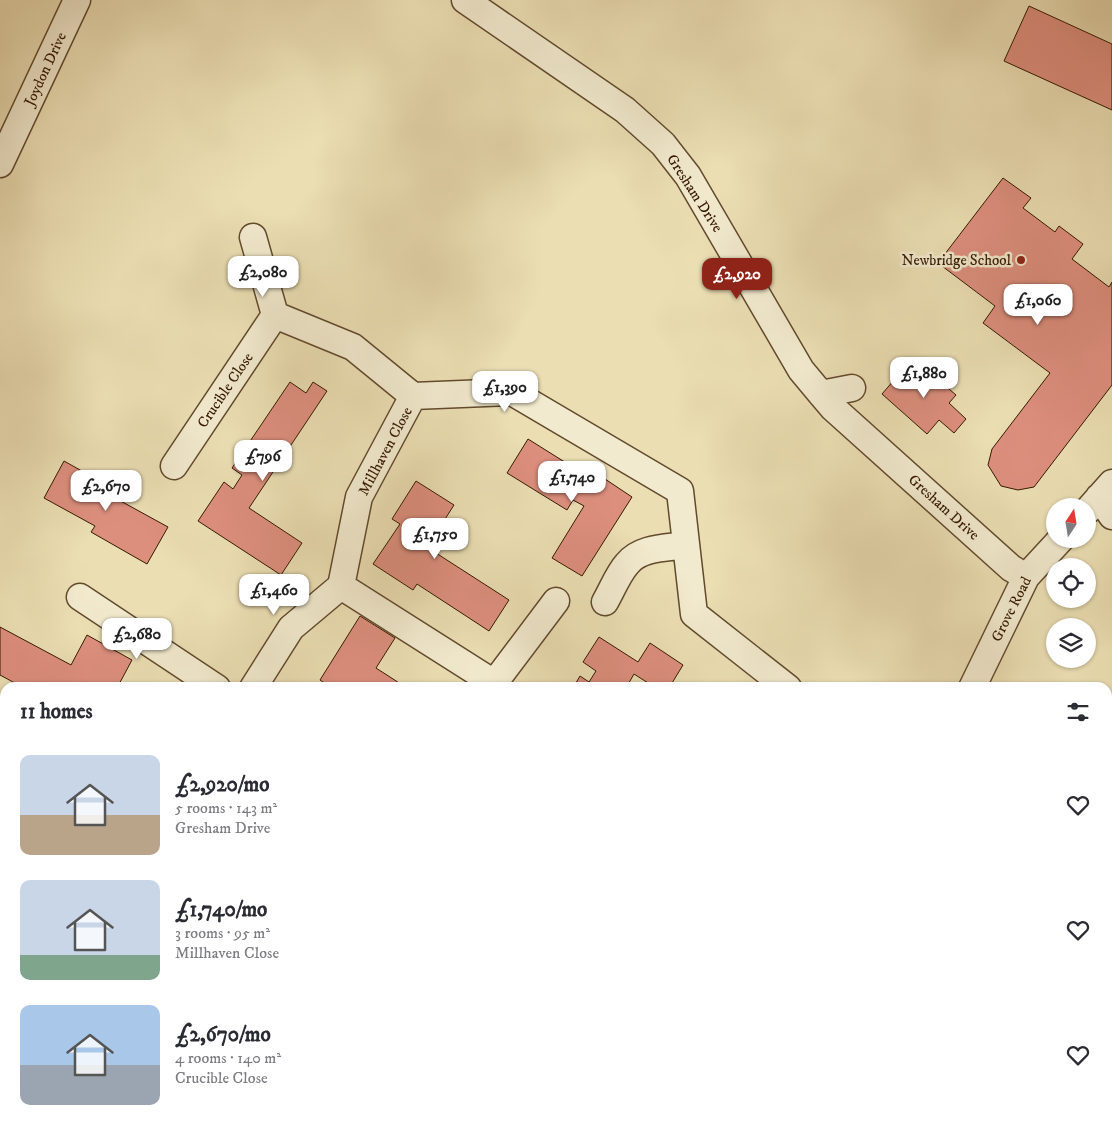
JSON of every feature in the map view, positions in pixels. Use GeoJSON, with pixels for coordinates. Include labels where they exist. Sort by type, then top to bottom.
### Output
{"type":"FeatureCollection","features":[{"type":"Feature","properties":{"kind":"street","name":"Joydon Drive"},"geometry":{"type":"LineString","coordinates":[[0,164],[77,0]]}},
{"type":"Feature","properties":{"kind":"street","name":"Gresham Drive"},"geometry":{"type":"LineString","coordinates":[[466,0],[625,110],[663,144],[688,176],[802,370],[821,394],[833,408],[1011,568],[1026,577]]}},
{"type":"Feature","properties":{"kind":"street"},"geometry":{"type":"LineString","coordinates":[[253,237],[275,315],[353,347],[414,396]]}},
{"type":"Feature","properties":{"kind":"street","name":"Crucible Close"},"geometry":{"type":"LineString","coordinates":[[174,466],[275,315]]}},
{"type":"Feature","properties":{"kind":"street"},"geometry":{"type":"LineString","coordinates":[[821,394],[852,388]]}},
{"type":"Feature","properties":{"kind":"street","name":"Millhaven Close"},"geometry":{"type":"LineString","coordinates":[[341,586],[359,497],[414,396],[512,392],[680,491],[694,614],[780,682]]}},
{"type":"Feature","properties":{"kind":"street"},"geometry":{"type":"LineString","coordinates":[[605,602],[627,563],[636,555],[655,549],[686,545]]}},
{"type":"Feature","properties":{"kind":"street","name":"Grove Road"},"geometry":{"type":"LineString","coordinates":[[975,682],[1026,577],[1053,548]]}},
{"type":"Feature","properties":{"kind":"street"},"geometry":{"type":"LineString","coordinates":[[257,682],[291,628],[341,586],[486,678],[489,682]]}},
{"type":"Feature","properties":{"kind":"street"},"geometry":{"type":"LineString","coordinates":[[80,597],[208,682]]}},
{"type":"Feature","properties":{"kind":"street"},"geometry":{"type":"LineString","coordinates":[[497,682],[556,601]]}},
{"type":"Feature","properties":{"kind":"building"},"geometry":{"type":"Polygon","coordinates":[[[1029,6],[1112,44],[1112,110],[1004,61],[1029,6]]]}},
{"type":"Feature","properties":{"kind":"building"},"geometry":{"type":"Polygon","coordinates":[[[1003,178],[1031,198],[1023,208],[1055,232],[1059,226],[1083,244],[1072,259],[1109,287],[1112,282],[1112,385],[1034,487],[1018,490],[1001,486],[988,465],[992,449],[1050,373],[983,323],[995,306],[938,263],[1003,178]]]}},
{"type":"Feature","properties":{"kind":"building"},"geometry":{"type":"Polygon","coordinates":[[[913,358],[956,395],[949,403],[966,419],[954,433],[939,420],[927,434],[882,394],[913,358]]]}},
{"type":"Feature","properties":{"kind":"building"},"geometry":{"type":"Polygon","coordinates":[[[290,382],[306,393],[313,382],[327,391],[249,508],[302,543],[281,575],[198,521],[224,482],[233,489],[242,475],[232,468],[290,382]]]}},
{"type":"Feature","properties":{"kind":"building"},"geometry":{"type":"Polygon","coordinates":[[[528,439],[587,476],[582,483],[594,490],[602,477],[632,497],[582,576],[552,558],[584,506],[573,500],[567,510],[507,473],[528,439]]]}},
{"type":"Feature","properties":{"kind":"building"},"geometry":{"type":"Polygon","coordinates":[[[64,461],[121,493],[117,499],[168,527],[147,564],[91,532],[95,526],[44,498],[64,461]]]}},
{"type":"Feature","properties":{"kind":"building"},"geometry":{"type":"Polygon","coordinates":[[[416,481],[454,505],[433,538],[442,544],[436,553],[509,600],[489,631],[417,584],[413,590],[373,564],[400,524],[392,519],[416,481]]]}},
{"type":"Feature","properties":{"kind":"building"},"geometry":{"type":"Polygon","coordinates":[[[360,616],[395,638],[376,668],[398,682],[323,682],[320,680],[360,616]]]}},
{"type":"Feature","properties":{"kind":"building"},"geometry":{"type":"Polygon","coordinates":[[[0,627],[71,665],[87,635],[132,660],[120,682],[13,682],[0,675],[0,627]]]}},
{"type":"Feature","properties":{"kind":"building"},"geometry":{"type":"Polygon","coordinates":[[[599,637],[638,662],[650,643],[683,665],[673,682],[647,682],[634,674],[629,682],[589,682],[596,671],[583,662],[599,637]]]}},
{"type":"Feature","properties":{"kind":"building"},"geometry":{"type":"Polygon","coordinates":[[[580,676],[589,682],[576,682],[580,676]]]}},
{"type":"Feature","properties":{"kind":"place","name":"Newbridge School"},"geometry":{"type":"Point","coordinates":[1021,260]}}]}
